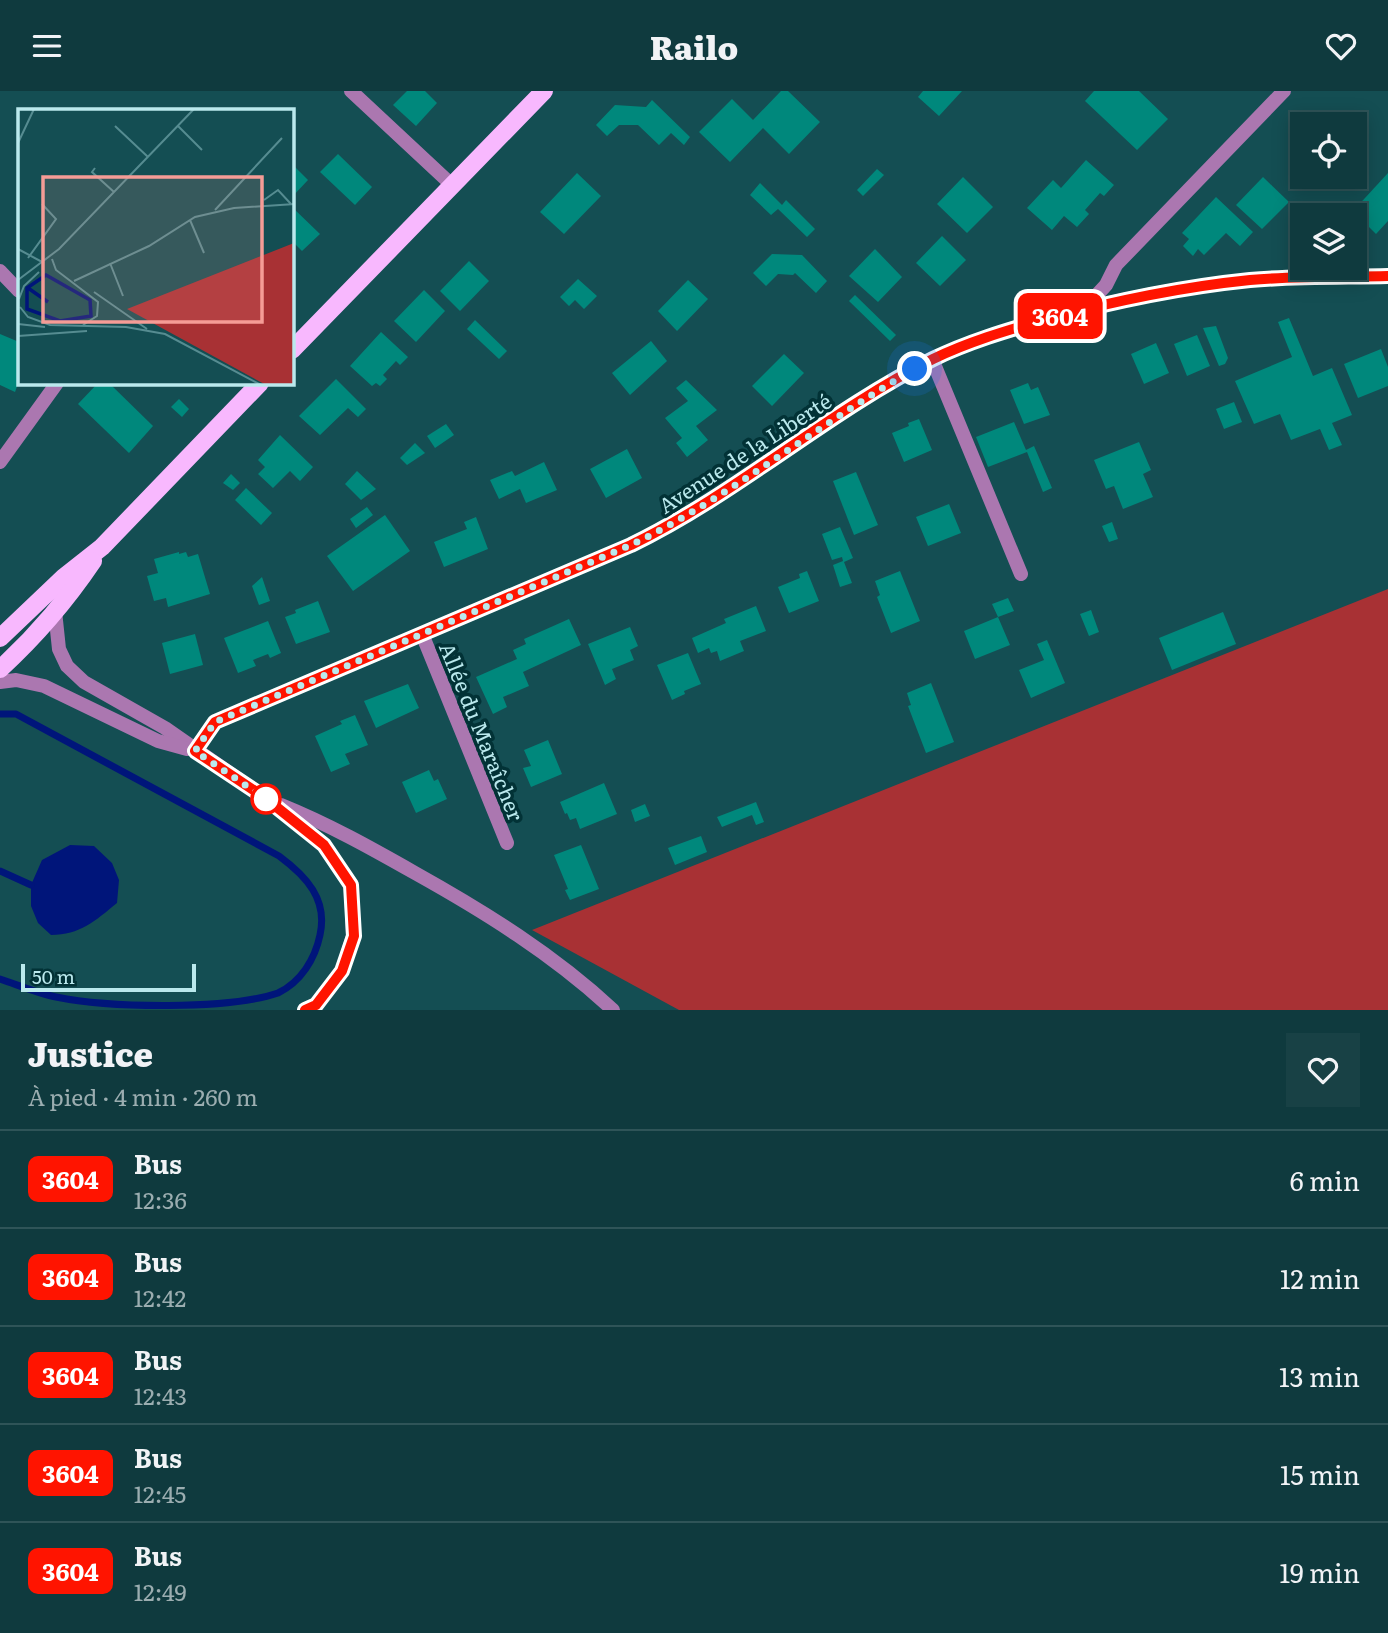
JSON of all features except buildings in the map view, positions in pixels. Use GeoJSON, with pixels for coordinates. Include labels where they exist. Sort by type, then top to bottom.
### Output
{"type":"FeatureCollection","features":[{"type":"Feature","properties":{"kind":"main road"},"geometry":{"type":"LineString","coordinates":[[294,348],[544,91]]}},
{"type":"Feature","properties":{"kind":"main road"},"geometry":{"type":"LineString","coordinates":[[2,633],[102,547],[258,385]]}},
{"type":"Feature","properties":{"kind":"main road"},"geometry":{"type":"LineString","coordinates":[[0,669],[75,588],[102,547]]}},
{"type":"Feature","properties":{"kind":"street"},"geometry":{"type":"LineString","coordinates":[[351,91],[453,185]]}},
{"type":"Feature","properties":{"kind":"street"},"geometry":{"type":"LineString","coordinates":[[1083,310],[1106,285],[1116,265],[1284,91]]}},
{"type":"Feature","properties":{"kind":"street"},"geometry":{"type":"LineString","coordinates":[[0,271],[18,290]]}},
{"type":"Feature","properties":{"kind":"street","name":"Avenue de la Liberté"},"geometry":{"type":"LineString","coordinates":[[195,751],[215,722],[631,545],[673,524],[869,396],[932,359],[965,345],[1083,310],[1153,295],[1251,280],[1388,276]]}},
{"type":"Feature","properties":{"kind":"street"},"geometry":{"type":"LineString","coordinates":[[932,359],[1021,575]]}},
{"type":"Feature","properties":{"kind":"street"},"geometry":{"type":"LineString","coordinates":[[0,462],[56,385]]}},
{"type":"Feature","properties":{"kind":"street"},"geometry":{"type":"LineString","coordinates":[[55,611],[60,649],[67,666],[84,682],[165,729],[264,797],[324,845],[351,885],[354,936],[342,971],[316,1005],[305,1010]]}},
{"type":"Feature","properties":{"kind":"street","name":"Allée du Maraîcher"},"geometry":{"type":"LineString","coordinates":[[422,634],[507,843]]}},
{"type":"Feature","properties":{"kind":"street"},"geometry":{"type":"LineString","coordinates":[[0,682],[16,680],[44,686],[158,741],[195,751]]}},
{"type":"Feature","properties":{"kind":"street"},"geometry":{"type":"LineString","coordinates":[[264,797],[329,825],[463,900],[534,946],[612,1010]]}},
{"type":"Feature","properties":{"kind":"shaded area"},"geometry":{"type":"Polygon","coordinates":[[[1388,589],[1388,1010],[679,1010],[532,930],[1388,589]]]}},
{"type":"Feature","properties":{"kind":"shaded area"},"geometry":{"type":"Polygon","coordinates":[[[70,845],[94,846],[112,863],[119,880],[117,903],[79,930],[51,935],[38,923],[31,906],[31,885],[42,860],[70,845]]]}},
{"type":"Feature","properties":{"kind":"waterway"},"geometry":{"type":"LineString","coordinates":[[0,714],[16,714],[279,856],[313,889],[318,899],[322,922],[315,953],[306,969],[294,983],[278,993],[256,999],[200,1005],[79,1001],[56,997],[0,979]]}},
{"type":"Feature","properties":{"kind":"waterway"},"geometry":{"type":"LineString","coordinates":[[0,871],[31,885]]}},
{"type":"Feature","properties":{"kind":"bus line","name":"3604"},"geometry":{"type":"LineString","coordinates":[[305,1010],[316,1005],[342,971],[354,936],[351,885],[324,845],[264,797],[195,751],[215,722],[631,545],[673,524],[880,389],[932,359],[965,345],[1064,314],[1189,289],[1251,280],[1388,276]]}},
{"type":"Feature","properties":{"kind":"route"},"geometry":{"type":"LineString","coordinates":[[266,799],[195,751],[215,722],[631,545],[673,524],[813,431],[915,369]]}}]}
